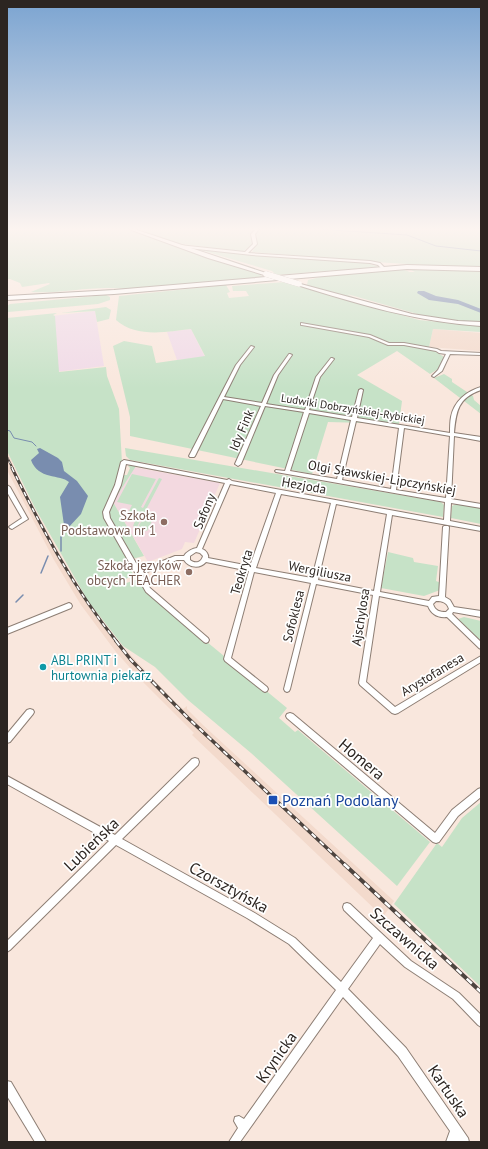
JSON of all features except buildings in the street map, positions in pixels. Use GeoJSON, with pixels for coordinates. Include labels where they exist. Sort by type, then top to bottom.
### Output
{"type":"FeatureCollection","features":[{"type":"Feature","properties":{"kind":"main road"},"geometry":{"type":"LineString","coordinates":[[8,298],[114,292],[236,282]]}},
{"type":"Feature","properties":{"kind":"street"},"geometry":{"type":"LineString","coordinates":[[291,282],[418,318],[451,323],[481,324]]}},
{"type":"Feature","properties":{"kind":"street"},"geometry":{"type":"LineString","coordinates":[[302,324],[366,335],[388,344],[404,344],[448,353],[481,354]]}},
{"type":"Feature","properties":{"kind":"street"},"geometry":{"type":"LineString","coordinates":[[192,456],[238,365],[252,347]]}},
{"type":"Feature","properties":{"kind":"street"},"geometry":{"type":"LineString","coordinates":[[434,376],[440,371],[448,353]]}},
{"type":"Feature","properties":{"kind":"street","name":"Idy Fink"},"geometry":{"type":"LineString","coordinates":[[238,464],[279,369],[290,355]]}},
{"type":"Feature","properties":{"kind":"street"},"geometry":{"type":"LineString","coordinates":[[287,472],[318,377],[332,359]]}},
{"type":"Feature","properties":{"kind":"street"},"geometry":{"type":"LineString","coordinates":[[442,599],[452,434],[455,408],[466,394],[481,388]]}},
{"type":"Feature","properties":{"kind":"street"},"geometry":{"type":"LineString","coordinates":[[339,481],[360,390]]}},
{"type":"Feature","properties":{"kind":"street","name":"Ludwiki Dobrzyńskiej-Rybickiej"},"geometry":{"type":"LineString","coordinates":[[222,398],[481,439]]}},
{"type":"Feature","properties":{"kind":"street"},"geometry":{"type":"LineString","coordinates":[[393,491],[402,426]]}},
{"type":"Feature","properties":{"kind":"street","name":"Hezjoda"},"geometry":{"type":"LineString","coordinates":[[138,574],[106,514],[118,485],[124,462],[229,481],[447,525],[481,529]]}},
{"type":"Feature","properties":{"kind":"street","name":"Olgi Sławskiej-Lipczyńskiej"},"geometry":{"type":"LineString","coordinates":[[278,470],[481,506]]}},
{"type":"Feature","properties":{"kind":"street","name":"Safony"},"geometry":{"type":"LineString","coordinates":[[199,550],[229,481]]}},
{"type":"Feature","properties":{"kind":"street"},"geometry":{"type":"LineString","coordinates":[[7,487],[25,519],[12,527]]}},
{"type":"Feature","properties":{"kind":"street","name":"Teokryta"},"geometry":{"type":"LineString","coordinates":[[266,689],[227,658],[252,570],[279,492]]}},
{"type":"Feature","properties":{"kind":"street","name":"Sofoklesa"},"geometry":{"type":"LineString","coordinates":[[287,689],[334,502]]}},
{"type":"Feature","properties":{"kind":"street","name":"Ajschylosa"},"geometry":{"type":"LineString","coordinates":[[390,513],[375,594],[362,683],[395,711]]}},
{"type":"Feature","properties":{"kind":"street"},"geometry":{"type":"LineString","coordinates":[[199,550],[205,553],[206,560],[202,564],[195,565],[190,563],[186,558],[191,551],[199,550]]}},
{"type":"Feature","properties":{"kind":"street"},"geometry":{"type":"LineString","coordinates":[[186,558],[177,558],[138,574],[149,592],[206,640]]}},
{"type":"Feature","properties":{"kind":"street","name":"Wergiliusza"},"geometry":{"type":"LineString","coordinates":[[206,560],[430,604]]}},
{"type":"Feature","properties":{"kind":"street"},"geometry":{"type":"LineString","coordinates":[[481,614],[450,612],[436,613],[431,608],[430,604],[434,599],[442,599],[450,603],[450,612],[481,646]]}},
{"type":"Feature","properties":{"kind":"street"},"geometry":{"type":"LineString","coordinates":[[7,632],[69,606]]}},
{"type":"Feature","properties":{"kind":"street","name":"Arystofanesa"},"geometry":{"type":"LineString","coordinates":[[395,711],[481,658]]}},
{"type":"Feature","properties":{"kind":"street"},"geometry":{"type":"LineString","coordinates":[[7,740],[30,712]]}},
{"type":"Feature","properties":{"kind":"street","name":"Homera"},"geometry":{"type":"LineString","coordinates":[[290,716],[436,839],[454,813],[481,792]]}},
{"type":"Feature","properties":{"kind":"street","name":"Lubieńska"},"geometry":{"type":"LineString","coordinates":[[7,947],[195,762]]}},
{"type":"Feature","properties":{"kind":"street","name":"Czorsztyńska"},"geometry":{"type":"LineString","coordinates":[[7,780],[285,936],[342,989],[390,1038],[407,1058]]}},
{"type":"Feature","properties":{"kind":"street","name":"Szczawnicka"},"geometry":{"type":"LineString","coordinates":[[347,907],[408,964],[456,996],[481,1022]]}},
{"type":"Feature","properties":{"kind":"street","name":"Krynicka"},"geometry":{"type":"LineString","coordinates":[[234,1142],[242,1125],[379,937]]}},
{"type":"Feature","properties":{"kind":"street","name":"Kartuska"},"geometry":{"type":"LineString","coordinates":[[407,1058],[464,1142]]}},
{"type":"Feature","properties":{"kind":"street"},"geometry":{"type":"LineString","coordinates":[[7,1086],[41,1142]]}},
{"type":"Feature","properties":{"kind":"street"},"geometry":{"type":"LineString","coordinates":[[451,1142],[456,1131]]}},
{"type":"Feature","properties":{"kind":"shaded area"},"geometry":{"type":"Polygon","coordinates":[[[95,311],[104,366],[15,377],[9,321],[95,311]]]}},
{"type":"Feature","properties":{"kind":"shaded area"},"geometry":{"type":"Polygon","coordinates":[[[191,329],[205,357],[177,360],[167,332],[191,329]]]}},
{"type":"Feature","properties":{"kind":"shaded area"},"geometry":{"type":"Polygon","coordinates":[[[433,329],[481,333],[481,351],[429,347],[433,329]]]}},
{"type":"Feature","properties":{"kind":"shaded area"},"geometry":{"type":"Polygon","coordinates":[[[7,452],[28,497],[75,581],[98,615],[123,647],[176,703],[183,709],[187,706],[187,709],[203,725],[394,901],[383,917],[192,735],[194,733],[141,680],[116,652],[81,605],[54,560],[8,472],[7,452]]]}},
{"type":"Feature","properties":{"kind":"shaded area","name":"Szkoła Podstawowa nr 1"},"geometry":{"type":"Polygon","coordinates":[[[133,467],[220,483],[194,543],[185,542],[182,549],[148,562],[113,502],[133,467]]]}},
{"type":"Feature","properties":{"kind":"green space"},"geometry":{"type":"Polygon","coordinates":[[[17,282],[209,282],[125,289],[102,288],[54,292],[31,292],[50,284],[49,283],[22,287],[20,283],[17,282]]]}},
{"type":"Feature","properties":{"kind":"green space"},"geometry":{"type":"Polygon","coordinates":[[[286,282],[419,320],[481,326],[481,332],[433,329],[429,347],[444,357],[438,369],[430,374],[397,351],[357,375],[402,401],[399,424],[328,422],[312,474],[130,436],[130,417],[113,346],[124,341],[152,346],[156,363],[205,356],[191,329],[162,332],[142,332],[124,326],[116,320],[119,296],[226,285],[230,292],[227,293],[229,298],[249,296],[246,291],[233,291],[232,286],[286,282]]]}},
{"type":"Feature","properties":{"kind":"green space"},"geometry":{"type":"Polygon","coordinates":[[[308,282],[481,282],[481,323],[435,319],[347,294],[357,299],[307,285],[308,282]]]}},
{"type":"Feature","properties":{"kind":"green space"},"geometry":{"type":"Polygon","coordinates":[[[106,295],[110,297],[110,300],[98,304],[8,312],[7,306],[10,304],[106,295]]]}},
{"type":"Feature","properties":{"kind":"green space"},"geometry":{"type":"Polygon","coordinates":[[[106,307],[111,310],[109,319],[97,322],[95,311],[61,313],[106,307]]]}},
{"type":"Feature","properties":{"kind":"green space"},"geometry":{"type":"Polygon","coordinates":[[[57,313],[53,315],[55,316],[59,372],[106,367],[107,376],[119,409],[122,463],[118,482],[105,511],[128,557],[125,559],[133,574],[115,587],[138,579],[149,594],[287,708],[279,718],[295,732],[298,730],[430,842],[397,886],[251,753],[188,700],[155,667],[123,646],[88,601],[35,508],[7,451],[7,318],[57,313]]]}},
{"type":"Feature","properties":{"kind":"green space"},"geometry":{"type":"Polygon","coordinates":[[[444,374],[452,379],[452,382],[473,396],[474,400],[481,406],[481,414],[434,378],[444,374]]]}},
{"type":"Feature","properties":{"kind":"green space"},"geometry":{"type":"Polygon","coordinates":[[[125,448],[441,502],[444,505],[443,517],[130,460],[126,456],[125,448]]]}},
{"type":"Feature","properties":{"kind":"green space"},"geometry":{"type":"Polygon","coordinates":[[[128,466],[136,466],[113,502],[144,556],[132,559],[113,527],[107,511],[124,475],[127,475],[130,468],[128,466]]]}},
{"type":"Feature","properties":{"kind":"green space"},"geometry":{"type":"Polygon","coordinates":[[[132,474],[156,479],[141,507],[143,508],[159,478],[162,479],[137,527],[133,526],[135,521],[125,519],[132,505],[117,502],[132,474]]]}},
{"type":"Feature","properties":{"kind":"green space"},"geometry":{"type":"Polygon","coordinates":[[[456,504],[481,507],[481,524],[451,518],[452,506],[456,504]]]}},
{"type":"Feature","properties":{"kind":"green space"},"geometry":{"type":"Polygon","coordinates":[[[147,511],[156,513],[147,531],[137,529],[147,511]]]}},
{"type":"Feature","properties":{"kind":"green space"},"geometry":{"type":"Polygon","coordinates":[[[388,552],[413,558],[414,562],[438,566],[436,581],[441,583],[440,590],[424,596],[381,588],[388,552]]]}},
{"type":"Feature","properties":{"kind":"green space"},"geometry":{"type":"Polygon","coordinates":[[[464,617],[481,621],[481,641],[458,619],[464,617]]]}},
{"type":"Feature","properties":{"kind":"green space"},"geometry":{"type":"Polygon","coordinates":[[[481,802],[481,987],[394,904],[437,843],[442,847],[462,818],[481,802]]]}},
{"type":"Feature","properties":{"kind":"water"},"geometry":{"type":"Polygon","coordinates":[[[418,291],[424,291],[436,296],[458,300],[481,309],[481,313],[458,304],[429,300],[417,293],[418,291]]]}},
{"type":"Feature","properties":{"kind":"water"},"geometry":{"type":"Polygon","coordinates":[[[40,448],[58,458],[62,462],[64,471],[77,481],[88,496],[81,514],[68,528],[64,525],[60,497],[69,482],[44,474],[34,466],[31,460],[39,453],[37,449],[40,448]]]}},
{"type":"Feature","properties":{"kind":"waterway"},"geometry":{"type":"LineString","coordinates":[[7,430],[10,431],[14,438],[32,442],[36,446]]}},
{"type":"Feature","properties":{"kind":"waterway"},"geometry":{"type":"LineString","coordinates":[[61,551],[61,537],[67,528]]}},
{"type":"Feature","properties":{"kind":"waterway"},"geometry":{"type":"LineString","coordinates":[[41,573],[48,556]]}},
{"type":"Feature","properties":{"kind":"waterway"},"geometry":{"type":"LineString","coordinates":[[16,602],[23,595]]}},
{"type":"Feature","properties":{"kind":"railway"},"geometry":{"type":"LineString","coordinates":[[7,457],[13,469]]}},
{"type":"Feature","properties":{"kind":"railway"},"geometry":{"type":"LineString","coordinates":[[12,468],[35,513],[73,580],[101,622],[117,642]]}},
{"type":"Feature","properties":{"kind":"railway"},"geometry":{"type":"LineString","coordinates":[[116,641],[131,660],[188,718],[345,865]]}},
{"type":"Feature","properties":{"kind":"railway"},"geometry":{"type":"LineString","coordinates":[[344,864],[481,992]]}},
{"type":"Feature","properties":{"kind":"place","name":"Szkoła Podstawowa nr 1"},"geometry":{"type":"Point","coordinates":[164,522]}},
{"type":"Feature","properties":{"kind":"place","name":"Szkoła języków obcych TEACHER"},"geometry":{"type":"Point","coordinates":[189,572]}},
{"type":"Feature","properties":{"kind":"place","name":"ABL PRINT i hurtownia piekarz"},"geometry":{"type":"Point","coordinates":[43,667]}},
{"type":"Feature","properties":{"kind":"place","name":"Poznań Podolany"},"geometry":{"type":"Point","coordinates":[273,800]}}]}
